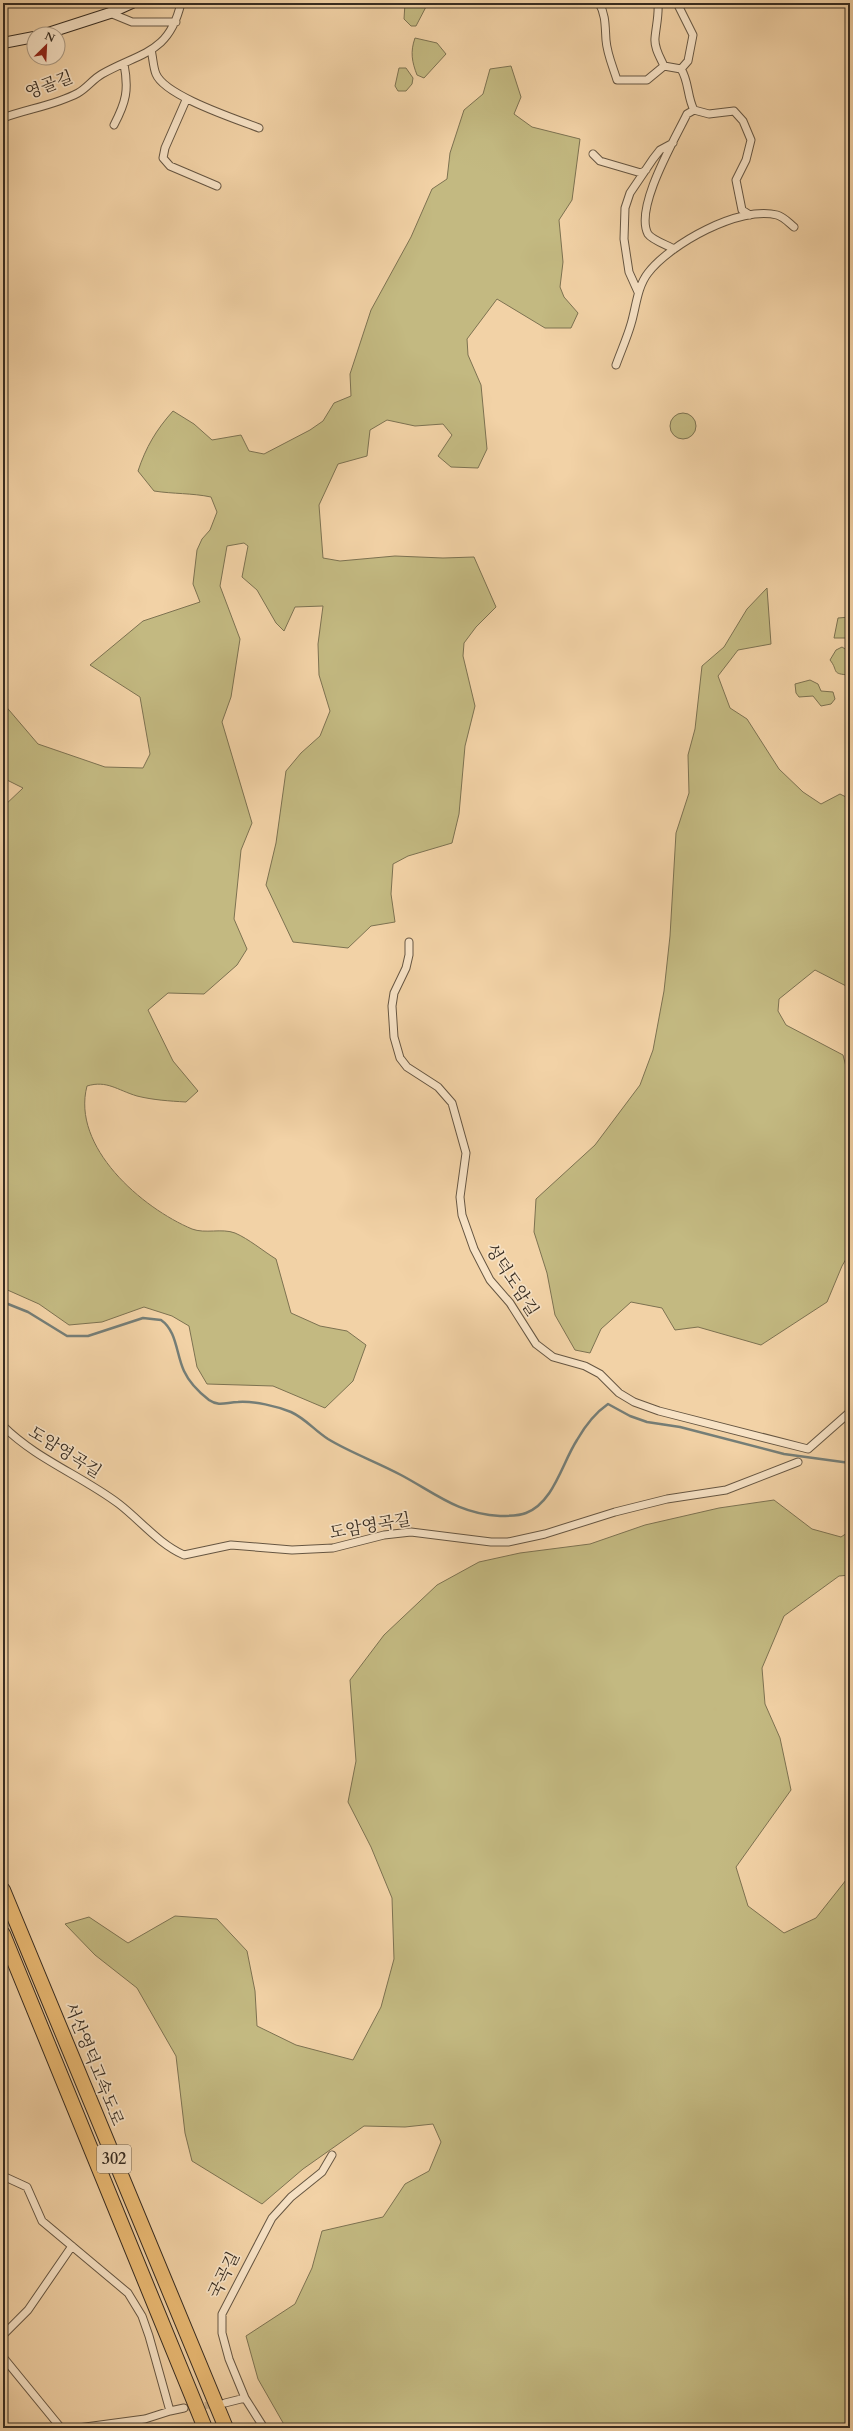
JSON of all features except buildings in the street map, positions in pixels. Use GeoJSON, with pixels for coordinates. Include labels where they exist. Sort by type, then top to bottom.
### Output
{"type":"FeatureCollection","features":[{"type":"Feature","properties":{"kind":"highway","name":"서산영덕고속도로"},"geometry":{"type":"LineString","coordinates":[[3,1890],[226,2428]]}},
{"type":"Feature","properties":{"kind":"highway","name":"서산영덕고속도로"},"geometry":{"type":"LineString","coordinates":[[3,1934],[205,2428]]}},
{"type":"Feature","properties":{"kind":"main road"},"geometry":{"type":"LineString","coordinates":[[66,27],[110,13],[132,3]]}},
{"type":"Feature","properties":{"kind":"main road"},"geometry":{"type":"LineString","coordinates":[[3,43],[26,39]]}},
{"type":"Feature","properties":{"kind":"street","name":"영골길"},"geometry":{"type":"LineString","coordinates":[[3,118],[78,93],[101,74],[151,50],[165,40],[176,22],[180,3]]}},
{"type":"Feature","properties":{"kind":"street"},"geometry":{"type":"LineString","coordinates":[[599,3],[605,20],[606,41],[609,58],[617,80],[647,80],[664,66],[681,68],[686,76],[690,102],[694,110]]}},
{"type":"Feature","properties":{"kind":"street"},"geometry":{"type":"LineString","coordinates":[[658,3],[659,15],[655,39],[657,50],[664,66]]}},
{"type":"Feature","properties":{"kind":"street"},"geometry":{"type":"LineString","coordinates":[[677,3],[693,35],[688,61],[681,68]]}},
{"type":"Feature","properties":{"kind":"street"},"geometry":{"type":"LineString","coordinates":[[110,13],[132,22],[176,22]]}},
{"type":"Feature","properties":{"kind":"street"},"geometry":{"type":"LineString","coordinates":[[151,50],[156,75],[162,82],[186,100],[259,128]]}},
{"type":"Feature","properties":{"kind":"street"},"geometry":{"type":"LineString","coordinates":[[114,125],[125,103],[127,82],[124,64]]}},
{"type":"Feature","properties":{"kind":"street"},"geometry":{"type":"LineString","coordinates":[[186,100],[165,148],[163,158],[170,166],[217,186]]}},
{"type":"Feature","properties":{"kind":"street"},"geometry":{"type":"LineString","coordinates":[[674,249],[649,235],[645,224],[646,208],[652,189],[687,114],[694,110],[709,114],[734,112],[747,127],[751,140],[746,160],[736,180],[742,210],[750,215]]}},
{"type":"Feature","properties":{"kind":"street"},"geometry":{"type":"LineString","coordinates":[[638,292],[629,272],[624,239],[625,208],[630,193],[660,150],[673,143]]}},
{"type":"Feature","properties":{"kind":"street"},"geometry":{"type":"LineString","coordinates":[[593,154],[600,161],[641,172],[646,169]]}},
{"type":"Feature","properties":{"kind":"street"},"geometry":{"type":"LineString","coordinates":[[616,364],[630,326],[638,292],[647,274],[674,249],[712,228],[750,215],[777,216],[794,227]]}},
{"type":"Feature","properties":{"kind":"street","name":"성덕도암길"},"geometry":{"type":"LineString","coordinates":[[409,942],[410,955],[406,968],[394,993],[392,1006],[394,1037],[400,1058],[407,1067],[438,1087],[452,1103],[466,1153],[460,1197],[462,1215],[474,1249],[490,1280],[510,1303],[536,1344],[553,1357],[585,1366],[600,1374],[619,1393],[634,1402],[659,1411],[808,1449],[850,1412]]}},
{"type":"Feature","properties":{"kind":"street","name":"도암영곡길"},"geometry":{"type":"LineString","coordinates":[[3,1426],[26,1446],[119,1504],[165,1544],[184,1555],[231,1545],[292,1550],[333,1548],[384,1536],[411,1532],[491,1542],[508,1542],[545,1534],[615,1512],[667,1498],[726,1490],[798,1462]]}},
{"type":"Feature","properties":{"kind":"street","name":"국곡길"},"geometry":{"type":"LineString","coordinates":[[264,2428],[245,2398],[229,2359],[222,2333],[222,2314],[272,2218],[291,2197],[322,2172],[332,2155]]}},
{"type":"Feature","properties":{"kind":"street"},"geometry":{"type":"LineString","coordinates":[[3,2176],[27,2187],[42,2221],[128,2293],[142,2316],[170,2411]]}},
{"type":"Feature","properties":{"kind":"street"},"geometry":{"type":"LineString","coordinates":[[3,2336],[28,2310],[72,2246]]}},
{"type":"Feature","properties":{"kind":"street"},"geometry":{"type":"LineString","coordinates":[[3,2357],[61,2428]]}},
{"type":"Feature","properties":{"kind":"street"},"geometry":{"type":"LineString","coordinates":[[225,2403],[245,2398]]}},
{"type":"Feature","properties":{"kind":"street"},"geometry":{"type":"LineString","coordinates":[[78,2428],[145,2419],[184,2408]]}},
{"type":"Feature","properties":{"kind":"shaded area"},"geometry":{"type":"Polygon","coordinates":[[[405,3],[428,3],[416,26],[411,26],[404,19],[405,3]]]}},
{"type":"Feature","properties":{"kind":"shaded area"},"geometry":{"type":"Polygon","coordinates":[[[415,38],[437,43],[446,54],[424,78],[417,75],[414,66],[412,48],[415,38]]]}},
{"type":"Feature","properties":{"kind":"shaded area"},"geometry":{"type":"Polygon","coordinates":[[[511,66],[521,97],[514,114],[532,127],[580,139],[572,200],[559,220],[563,262],[560,287],[564,297],[578,313],[571,328],[545,328],[497,299],[467,339],[468,355],[481,385],[487,449],[478,468],[451,467],[438,456],[452,435],[443,424],[415,426],[387,420],[370,430],[367,456],[338,464],[319,505],[323,558],[340,561],[395,556],[443,558],[474,557],[496,607],[476,627],[464,643],[463,656],[475,706],[465,746],[459,814],[452,843],[408,856],[393,864],[391,894],[395,922],[371,926],[348,948],[293,942],[266,885],[276,843],[286,771],[301,753],[320,736],[330,711],[319,675],[318,644],[323,606],[295,607],[284,631],[276,623],[257,590],[242,577],[248,546],[244,543],[227,546],[220,586],[240,639],[231,697],[222,722],[252,823],[241,850],[234,919],[247,949],[237,965],[204,994],[168,993],[148,1010],[173,1061],[198,1091],[186,1102],[137,1096],[112,1086],[100,1084],[87,1086],[85,1109],[90,1131],[100,1153],[133,1191],[172,1219],[192,1229],[235,1233],[251,1242],[276,1259],[291,1313],[320,1326],[347,1331],[366,1345],[353,1381],[325,1408],[273,1386],[207,1384],[197,1367],[189,1326],[172,1316],[144,1307],[102,1322],[69,1325],[39,1304],[3,1288],[3,807],[23,788],[3,778],[3,703],[38,744],[105,767],[143,768],[150,754],[140,697],[90,665],[143,621],[200,602],[193,584],[197,550],[202,539],[210,530],[217,512],[211,497],[154,491],[138,471],[148,446],[161,425],[173,411],[194,424],[212,440],[241,435],[249,451],[264,454],[310,430],[323,421],[334,403],[351,396],[350,374],[371,310],[411,237],[432,189],[447,179],[450,153],[464,110],[483,94],[490,69],[511,66]]]}},
{"type":"Feature","properties":{"kind":"shaded area"},"geometry":{"type":"Polygon","coordinates":[[[399,68],[406,68],[413,78],[412,84],[406,91],[398,91],[395,86],[399,68]]]}},
{"type":"Feature","properties":{"kind":"shaded area"},"geometry":{"type":"Polygon","coordinates":[[[683,413],[692,417],[696,426],[692,435],[683,439],[674,435],[670,426],[674,417],[683,413]]]}},
{"type":"Feature","properties":{"kind":"shaded area"},"geometry":{"type":"Polygon","coordinates":[[[767,588],[771,644],[738,650],[718,676],[730,708],[747,719],[779,769],[803,792],[821,804],[840,794],[850,799],[850,988],[815,970],[779,999],[778,1011],[786,1025],[843,1055],[850,1082],[850,1252],[842,1266],[827,1302],[761,1345],[698,1327],[675,1330],[662,1308],[631,1302],[601,1329],[590,1353],[575,1350],[555,1315],[547,1273],[534,1232],[536,1199],[595,1145],[640,1085],[653,1050],[664,991],[670,936],[676,833],[689,793],[688,755],[695,729],[702,666],[724,647],[747,609],[767,588]]]}},
{"type":"Feature","properties":{"kind":"shaded area"},"geometry":{"type":"Polygon","coordinates":[[[850,617],[850,638],[834,638],[838,618],[850,617]]]}},
{"type":"Feature","properties":{"kind":"shaded area"},"geometry":{"type":"Polygon","coordinates":[[[842,647],[850,652],[850,675],[837,673],[830,660],[836,650],[842,647]]]}},
{"type":"Feature","properties":{"kind":"shaded area"},"geometry":{"type":"Polygon","coordinates":[[[810,680],[818,684],[821,691],[833,692],[835,699],[831,704],[821,706],[813,696],[799,697],[796,693],[795,684],[810,680]]]}},
{"type":"Feature","properties":{"kind":"shaded area"},"geometry":{"type":"Polygon","coordinates":[[[774,1500],[812,1529],[841,1537],[850,1531],[850,1575],[839,1576],[784,1616],[762,1668],[765,1704],[780,1738],[791,1790],[736,1867],[748,1906],[784,1933],[816,1918],[850,1875],[850,2428],[286,2428],[258,2379],[246,2336],[295,2304],[312,2268],[322,2231],[383,2217],[405,2184],[429,2171],[441,2142],[433,2124],[405,2127],[364,2126],[303,2169],[262,2204],[192,2161],[185,2133],[176,2056],[137,1988],[95,1955],[65,1924],[89,1917],[128,1943],[175,1916],[217,1919],[247,1951],[255,1991],[257,2026],[296,2045],[353,2060],[381,2007],[394,1959],[392,1898],[371,1847],[348,1802],[356,1761],[350,1680],[384,1635],[437,1585],[479,1562],[520,1553],[590,1544],[645,1525],[719,1508],[774,1500]]]}},
{"type":"Feature","properties":{"kind":"waterway"},"geometry":{"type":"LineString","coordinates":[[3,1302],[28,1312],[67,1336],[88,1336],[143,1318],[161,1320],[173,1336],[181,1364],[186,1375],[195,1387],[209,1400],[220,1404],[234,1402],[258,1403],[291,1412],[323,1436],[337,1444],[401,1475],[448,1502],[459,1507],[485,1514],[500,1516],[517,1515],[526,1513],[536,1508],[550,1491],[583,1430],[608,1404],[630,1416],[647,1422],[680,1427],[784,1454],[850,1463]]}},
{"type":"Feature","properties":{"kind":"tunnel"},"geometry":{"type":"LineString","coordinates":[[184,2408],[218,2404]]}}]}
